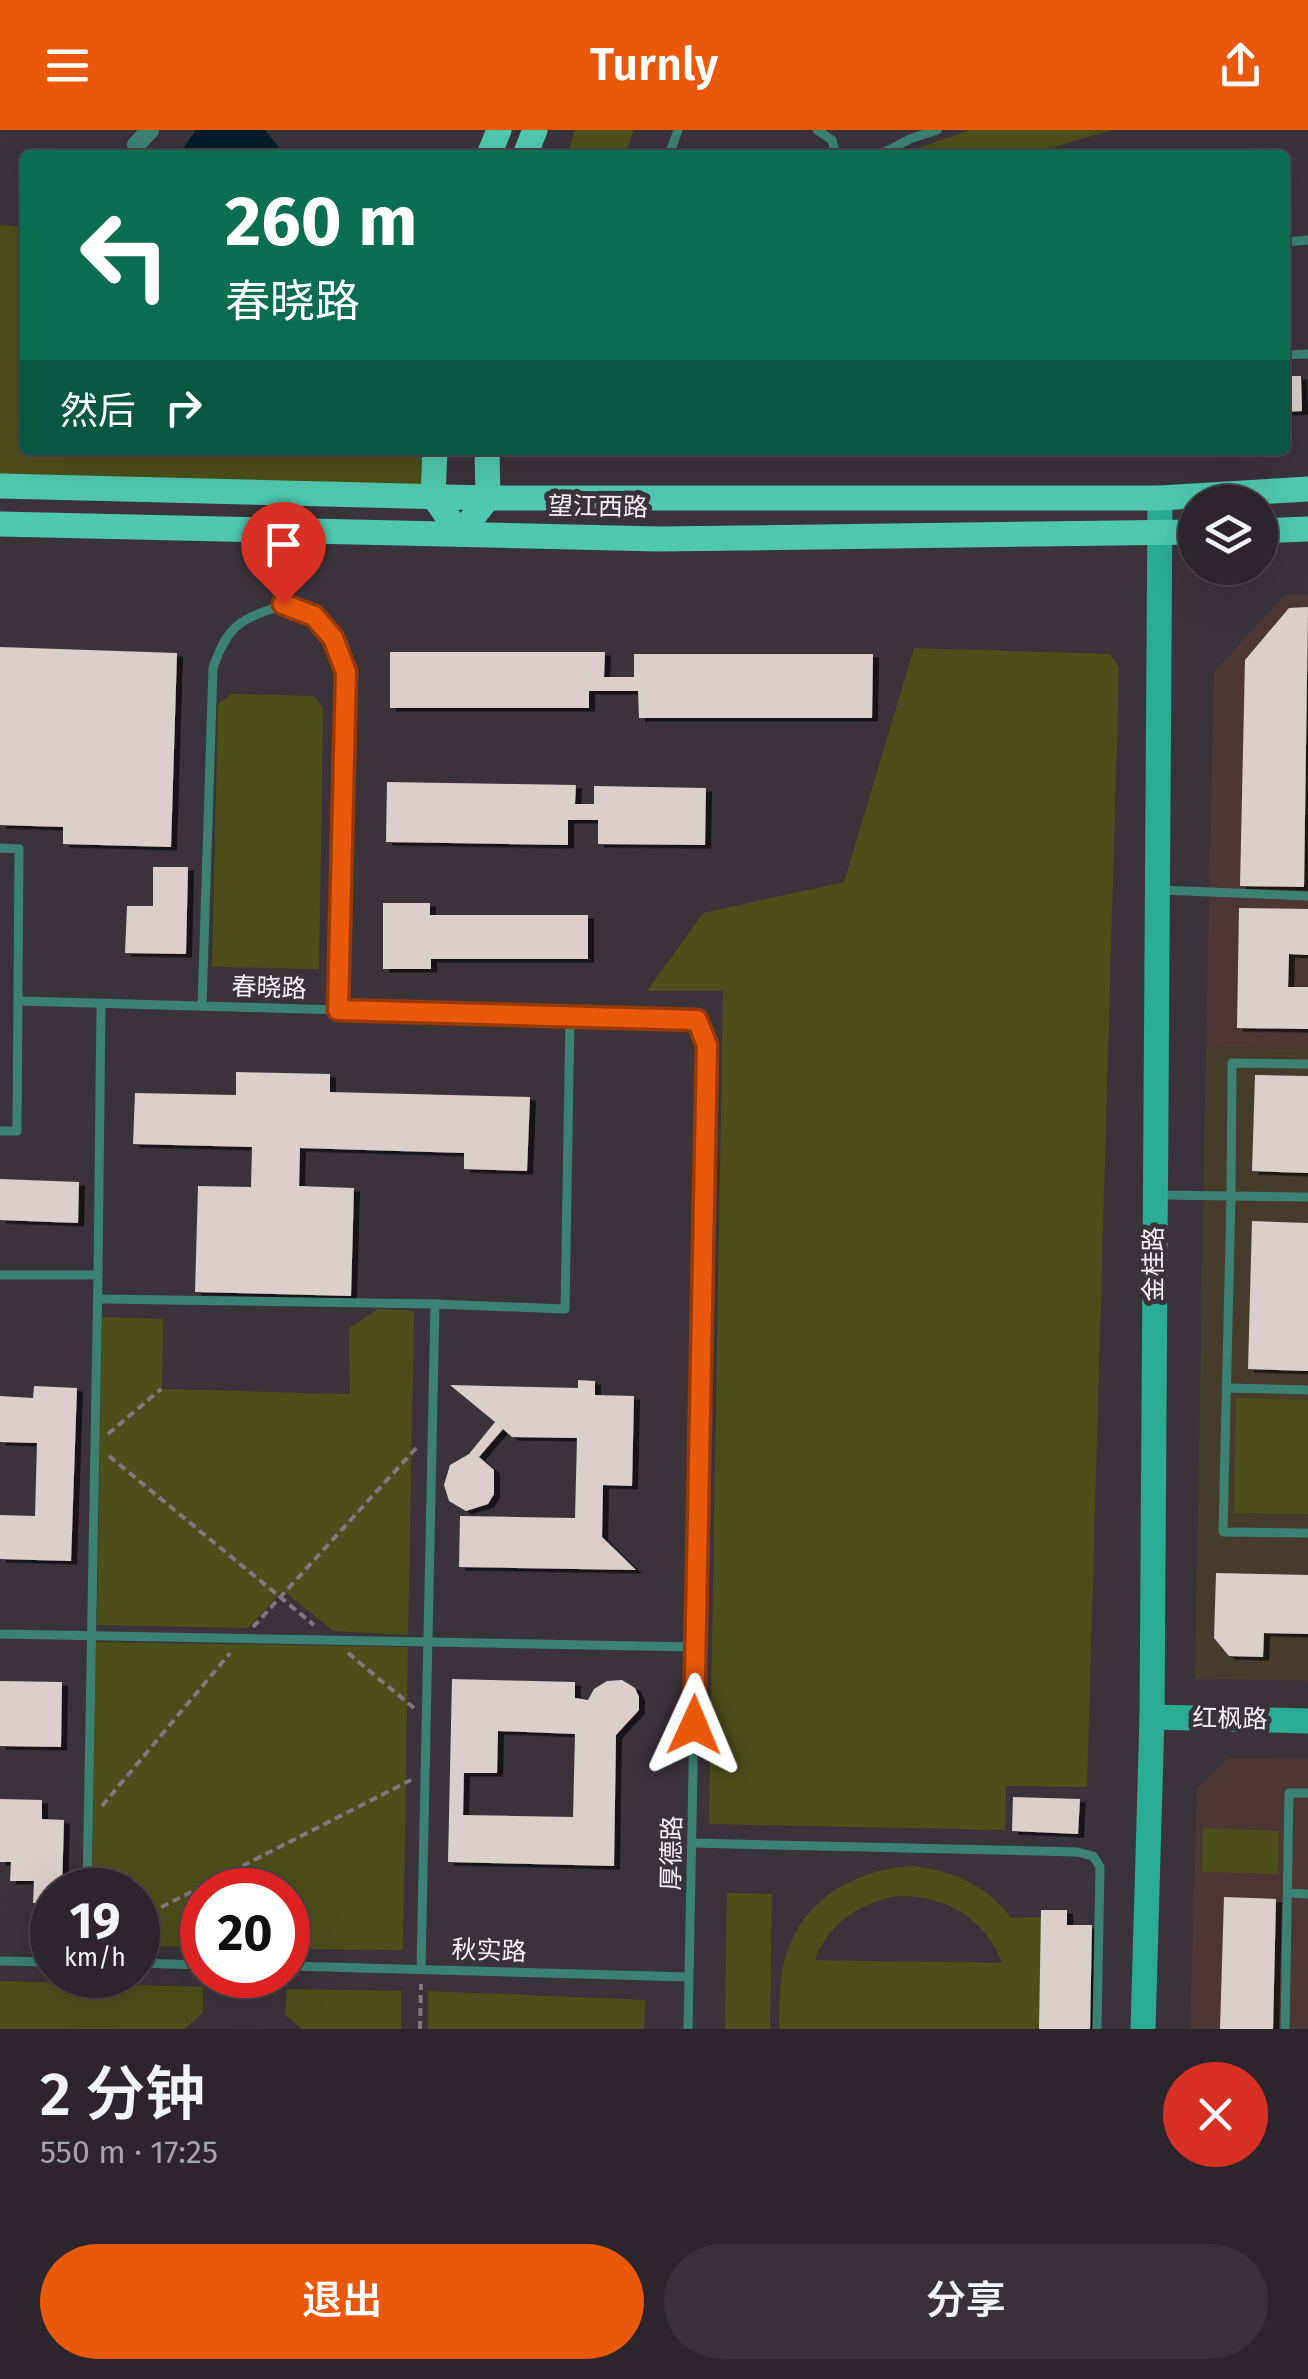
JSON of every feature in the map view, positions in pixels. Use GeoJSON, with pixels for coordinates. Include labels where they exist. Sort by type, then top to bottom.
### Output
{"type":"FeatureCollection","features":[{"type":"Feature","properties":{"kind":"main road"},"geometry":{"type":"LineString","coordinates":[[435,455],[432,496],[460,534],[488,498],[488,455]]}},
{"type":"Feature","properties":{"kind":"main road","name":"望江西路"},"geometry":{"type":"LineString","coordinates":[[0,486],[488,498],[1160,498],[1308,489]]}},
{"type":"Feature","properties":{"kind":"main road","name":"望江西路"},"geometry":{"type":"LineString","coordinates":[[0,524],[678,538],[1178,532]]}},
{"type":"Feature","properties":{"kind":"main road"},"geometry":{"type":"LineString","coordinates":[[1278,531],[1308,530]]}},
{"type":"Feature","properties":{"kind":"street"},"geometry":{"type":"LineString","coordinates":[[136,145],[150,130]]}},
{"type":"Feature","properties":{"kind":"street","name":"金桂路"},"geometry":{"type":"LineString","coordinates":[[1144,2029],[1152,1717],[1160,498]]}},
{"type":"Feature","properties":{"kind":"street","name":"红枫路"},"geometry":{"type":"LineString","coordinates":[[1152,1717],[1308,1721]]}},
{"type":"Feature","properties":{"kind":"lane"},"geometry":{"type":"LineString","coordinates":[[817,130],[832,140],[835,150]]}},
{"type":"Feature","properties":{"kind":"lane"},"geometry":{"type":"LineString","coordinates":[[886,150],[908,135],[937,130]]}},
{"type":"Feature","properties":{"kind":"lane"},"geometry":{"type":"LineString","coordinates":[[282,530],[283,604]]}},
{"type":"Feature","properties":{"kind":"lane"},"geometry":{"type":"LineString","coordinates":[[202,1006],[213,668],[223,640],[246,618],[283,604],[314,616],[333,638],[346,672],[338,1010]]}},
{"type":"Feature","properties":{"kind":"lane"},"geometry":{"type":"LineString","coordinates":[[0,848],[19,848],[20,1001],[17,1131],[0,1131]]}},
{"type":"Feature","properties":{"kind":"lane"},"geometry":{"type":"LineString","coordinates":[[1157,890],[1308,896]]}},
{"type":"Feature","properties":{"kind":"lane","name":"春晓路"},"geometry":{"type":"LineString","coordinates":[[20,1001],[697,1020]]}},
{"type":"Feature","properties":{"kind":"lane"},"geometry":{"type":"LineString","coordinates":[[87,1868],[101,1003]]}},
{"type":"Feature","properties":{"kind":"lane"},"geometry":{"type":"LineString","coordinates":[[98,1299],[564,1309],[570,1016]]}},
{"type":"Feature","properties":{"kind":"lane","name":"厚德路"},"geometry":{"type":"LineString","coordinates":[[688,2029],[707,1045],[697,1020]]}},
{"type":"Feature","properties":{"kind":"lane"},"geometry":{"type":"LineString","coordinates":[[1308,1064],[1232,1063],[1223,1532],[1308,1533]]}},
{"type":"Feature","properties":{"kind":"lane"},"geometry":{"type":"LineString","coordinates":[[1155,1196],[1308,1197]]}},
{"type":"Feature","properties":{"kind":"lane"},"geometry":{"type":"LineString","coordinates":[[0,1274],[98,1275]]}},
{"type":"Feature","properties":{"kind":"lane"},"geometry":{"type":"LineString","coordinates":[[421,1969],[436,1304]]}},
{"type":"Feature","properties":{"kind":"lane"},"geometry":{"type":"LineString","coordinates":[[1226,1388],[1308,1390]]}},
{"type":"Feature","properties":{"kind":"lane"},"geometry":{"type":"LineString","coordinates":[[0,1634],[696,1646]]}},
{"type":"Feature","properties":{"kind":"lane"},"geometry":{"type":"LineString","coordinates":[[1286,2029],[1290,1793],[1308,1794]]}},
{"type":"Feature","properties":{"kind":"lane"},"geometry":{"type":"LineString","coordinates":[[692,1843],[1077,1852],[1093,1856],[1100,1866],[1097,2029]]}},
{"type":"Feature","properties":{"kind":"lane"},"geometry":{"type":"LineString","coordinates":[[1288,1893],[1308,1894]]}},
{"type":"Feature","properties":{"kind":"lane"},"geometry":{"type":"LineString","coordinates":[[0,1961],[30,1962]]}},
{"type":"Feature","properties":{"kind":"lane","name":"秋实路"},"geometry":{"type":"LineString","coordinates":[[310,1966],[689,1977]]}},
{"type":"Feature","properties":{"kind":"path"},"geometry":{"type":"LineString","coordinates":[[161,1389],[95,1445],[425,1718]]}},
{"type":"Feature","properties":{"kind":"path"},"geometry":{"type":"LineString","coordinates":[[88,1823],[242,1638],[432,1431]]}},
{"type":"Feature","properties":{"kind":"path"},"geometry":{"type":"LineString","coordinates":[[160,1908],[424,1773]]}},
{"type":"Feature","properties":{"kind":"path"},"geometry":{"type":"LineString","coordinates":[[420,2029],[421,1969]]}},
{"type":"Feature","properties":{"kind":"shaded area"},"geometry":{"type":"Polygon","coordinates":[[[1308,594],[1308,1049],[1206,1047],[1214,672],[1285,595],[1308,594]]]}},
{"type":"Feature","properties":{"kind":"shaded area"},"geometry":{"type":"Polygon","coordinates":[[[1206,1047],[1308,1049],[1308,1681],[1195,1679],[1206,1047]]]}},
{"type":"Feature","properties":{"kind":"shaded area"},"geometry":{"type":"Polygon","coordinates":[[[1228,1758],[1308,1759],[1308,2029],[1190,2029],[1197,1788],[1228,1758]]]}},
{"type":"Feature","properties":{"kind":"green space"},"geometry":{"type":"Polygon","coordinates":[[[575,130],[634,130],[627,150],[569,150],[575,130]]]}},
{"type":"Feature","properties":{"kind":"green space"},"geometry":{"type":"Polygon","coordinates":[[[969,130],[1111,130],[1045,150],[913,150],[969,130]]]}},
{"type":"Feature","properties":{"kind":"green space"},"geometry":{"type":"Polygon","coordinates":[[[0,225],[20,227],[20,455],[435,455],[433,496],[0,486],[0,225]]]}},
{"type":"Feature","properties":{"kind":"green space"},"geometry":{"type":"Polygon","coordinates":[[[914,648],[1110,654],[1119,667],[1087,1787],[1006,1786],[1005,1830],[709,1824],[723,991],[647,991],[703,913],[844,882],[914,648]]]}},
{"type":"Feature","properties":{"kind":"green space"},"geometry":{"type":"Polygon","coordinates":[[[231,694],[314,696],[323,708],[319,969],[212,967],[218,704],[231,694]]]}},
{"type":"Feature","properties":{"kind":"green space"},"geometry":{"type":"Polygon","coordinates":[[[378,1309],[414,1311],[408,1635],[333,1631],[283,1590],[248,1628],[97,1625],[102,1317],[163,1319],[162,1389],[350,1394],[349,1328],[378,1309]]]}},
{"type":"Feature","properties":{"kind":"green space"},"geometry":{"type":"Polygon","coordinates":[[[1236,1398],[1308,1400],[1308,1514],[1234,1513],[1236,1398]]]}},
{"type":"Feature","properties":{"kind":"green space"},"geometry":{"type":"Polygon","coordinates":[[[96,1642],[408,1647],[403,1950],[310,1949],[310,1868],[180,1868],[180,1947],[160,1946],[160,1868],[92,1868],[96,1642]]]}},
{"type":"Feature","properties":{"kind":"green space"},"geometry":{"type":"Polygon","coordinates":[[[1203,1828],[1279,1831],[1278,1874],[1202,1872],[1203,1828]]]}},
{"type":"Feature","properties":{"kind":"green space"},"geometry":{"type":"Polygon","coordinates":[[[912,1866],[941,1871],[980,1888],[1011,1918],[1042,1917],[1039,2029],[779,2029],[782,1973],[798,1929],[827,1896],[866,1875],[912,1866]],[[895,1896],[857,1910],[828,1936],[815,1960],[1002,1963],[985,1933],[973,1921],[945,1904],[895,1896]]]}},
{"type":"Feature","properties":{"kind":"green space"},"geometry":{"type":"Polygon","coordinates":[[[727,1893],[772,1894],[770,2029],[725,2029],[727,1893]]]}},
{"type":"Feature","properties":{"kind":"green space"},"geometry":{"type":"Polygon","coordinates":[[[0,1981],[30,1982],[30,1998],[160,1998],[160,1986],[180,1986],[180,1998],[203,1998],[203,2013],[184,2029],[0,2029],[0,1981]]]}},
{"type":"Feature","properties":{"kind":"green space"},"geometry":{"type":"Polygon","coordinates":[[[310,1989],[401,1991],[401,2029],[302,2029],[285,2015],[286,1998],[310,1998],[310,1989]]]}},
{"type":"Feature","properties":{"kind":"green space"},"geometry":{"type":"Polygon","coordinates":[[[428,1991],[645,2000],[644,2029],[428,2029],[428,1991]]]}},
{"type":"Feature","properties":{"kind":"water"},"geometry":{"type":"Polygon","coordinates":[[[196,130],[265,130],[281,150],[182,150],[196,130]]]}},
{"type":"Feature","properties":{"kind":"building"},"geometry":{"type":"Polygon","coordinates":[[[1290,376],[1301,376],[1302,411],[1290,412],[1290,376]]]}},
{"type":"Feature","properties":{"kind":"building"},"geometry":{"type":"Polygon","coordinates":[[[1308,607],[1304,887],[1240,886],[1245,660],[1289,608],[1308,607]]]}},
{"type":"Feature","properties":{"kind":"building"},"geometry":{"type":"Polygon","coordinates":[[[0,647],[177,653],[171,847],[63,844],[63,827],[0,825],[0,647]]]}},
{"type":"Feature","properties":{"kind":"building"},"geometry":{"type":"Polygon","coordinates":[[[390,652],[605,652],[604,677],[634,677],[634,654],[873,654],[872,718],[639,718],[638,691],[589,691],[589,708],[390,708],[390,652]]]}},
{"type":"Feature","properties":{"kind":"building"},"geometry":{"type":"Polygon","coordinates":[[[387,782],[576,785],[575,804],[594,804],[594,786],[706,788],[705,845],[598,844],[598,820],[568,820],[568,845],[386,842],[387,782]]]}},
{"type":"Feature","properties":{"kind":"building"},"geometry":{"type":"Polygon","coordinates":[[[153,867],[188,867],[186,954],[125,953],[127,906],[153,906],[153,867]]]}},
{"type":"Feature","properties":{"kind":"building"},"geometry":{"type":"Polygon","coordinates":[[[383,903],[430,903],[430,915],[588,915],[588,959],[431,959],[431,969],[383,969],[383,903]]]}},
{"type":"Feature","properties":{"kind":"building"},"geometry":{"type":"Polygon","coordinates":[[[1239,908],[1308,909],[1308,955],[1289,954],[1288,987],[1308,987],[1308,1029],[1237,1028],[1239,908]]]}},
{"type":"Feature","properties":{"kind":"building"},"geometry":{"type":"Polygon","coordinates":[[[236,1072],[330,1074],[330,1092],[530,1097],[527,1171],[464,1169],[464,1153],[300,1148],[299,1186],[354,1188],[351,1296],[195,1292],[198,1186],[251,1187],[252,1147],[133,1144],[135,1093],[236,1095],[236,1072]]]}},
{"type":"Feature","properties":{"kind":"building"},"geometry":{"type":"Polygon","coordinates":[[[1255,1075],[1308,1076],[1308,1173],[1252,1171],[1255,1075]]]}},
{"type":"Feature","properties":{"kind":"building"},"geometry":{"type":"Polygon","coordinates":[[[0,1179],[79,1182],[78,1223],[0,1220],[0,1179]]]}},
{"type":"Feature","properties":{"kind":"building"},"geometry":{"type":"Polygon","coordinates":[[[1252,1221],[1308,1223],[1308,1371],[1248,1369],[1252,1221]]]}},
{"type":"Feature","properties":{"kind":"building"},"geometry":{"type":"Polygon","coordinates":[[[578,1380],[595,1381],[595,1395],[634,1396],[632,1486],[603,1485],[602,1537],[636,1570],[459,1567],[460,1516],[575,1518],[577,1438],[512,1437],[503,1429],[479,1457],[494,1470],[494,1494],[488,1504],[466,1511],[449,1501],[444,1485],[450,1465],[469,1454],[495,1422],[450,1385],[578,1388],[578,1380]]]}},
{"type":"Feature","properties":{"kind":"building"},"geometry":{"type":"Polygon","coordinates":[[[34,1386],[77,1388],[71,1561],[0,1559],[0,1515],[35,1516],[37,1443],[0,1442],[0,1396],[33,1398],[34,1386]]]}},
{"type":"Feature","properties":{"kind":"building"},"geometry":{"type":"Polygon","coordinates":[[[1216,1573],[1308,1575],[1308,1634],[1264,1633],[1263,1657],[1229,1656],[1214,1638],[1216,1573]]]}},
{"type":"Feature","properties":{"kind":"building"},"geometry":{"type":"Polygon","coordinates":[[[452,1679],[575,1682],[575,1698],[588,1700],[594,1689],[607,1681],[622,1680],[635,1688],[639,1710],[616,1735],[614,1866],[448,1862],[452,1679]],[[498,1731],[497,1773],[464,1773],[463,1815],[573,1817],[575,1734],[498,1731]]]}},
{"type":"Feature","properties":{"kind":"building"},"geometry":{"type":"Polygon","coordinates":[[[0,1681],[62,1682],[61,1747],[0,1746],[0,1681]]]}},
{"type":"Feature","properties":{"kind":"building"},"geometry":{"type":"Polygon","coordinates":[[[1013,1797],[1080,1799],[1078,1834],[1012,1831],[1013,1797]]]}},
{"type":"Feature","properties":{"kind":"building"},"geometry":{"type":"Polygon","coordinates":[[[0,1799],[42,1800],[42,1819],[64,1820],[63,1868],[30,1868],[30,1881],[10,1881],[11,1862],[0,1862],[0,1799]]]}},
{"type":"Feature","properties":{"kind":"building"},"geometry":{"type":"Polygon","coordinates":[[[1224,1897],[1276,1899],[1273,2029],[1220,2029],[1224,1897]]]}},
{"type":"Feature","properties":{"kind":"building"},"geometry":{"type":"Polygon","coordinates":[[[1041,1910],[1067,1910],[1067,1925],[1092,1925],[1090,2029],[1039,2029],[1041,1910]]]}},
{"type":"Feature","properties":{"kind":"route"},"geometry":{"type":"LineString","coordinates":[[283,604],[314,616],[333,638],[346,672],[338,1010],[697,1020],[707,1045],[694,1725]]}}]}
